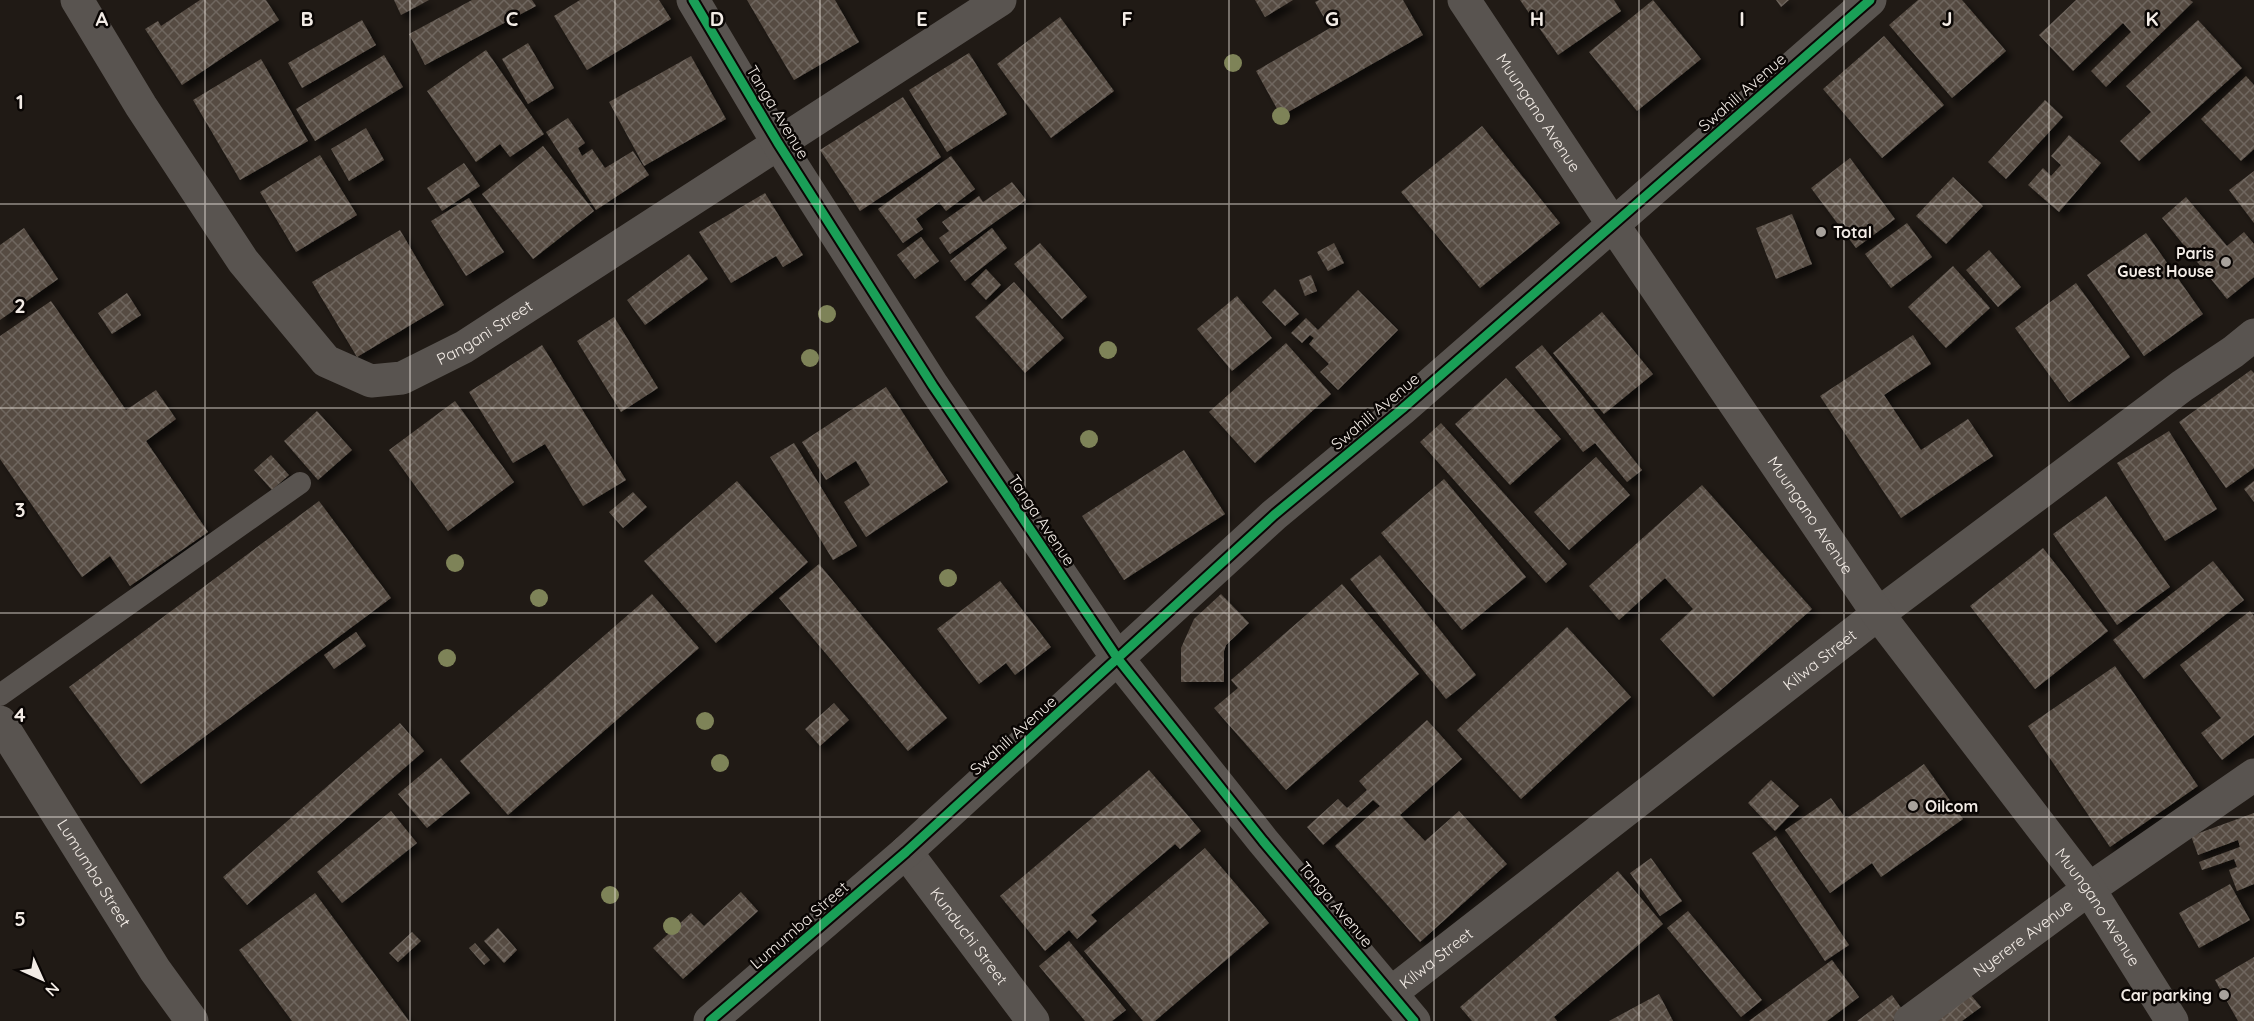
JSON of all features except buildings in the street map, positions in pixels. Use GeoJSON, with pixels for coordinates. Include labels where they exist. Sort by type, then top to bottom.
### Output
{"type":"FeatureCollection","features":[{"type":"Feature","properties":{"kind":"street","name":"Pangani Street"},"geometry":{"type":"LineString","coordinates":[[77,0],[141,105],[243,261],[326,361],[371,381],[402,378],[464,347],[1000,0]]}},
{"type":"Feature","properties":{"kind":"street","name":"Tanga Avenue"},"geometry":{"type":"LineString","coordinates":[[693,0],[778,143],[933,386],[1118,659],[1263,841],[1414,1021]]}},
{"type":"Feature","properties":{"kind":"street","name":"Muungano Avenue"},"geometry":{"type":"LineString","coordinates":[[1464,0],[1614,226],[1878,614],[2089,889],[2172,1021]]}},
{"type":"Feature","properties":{"kind":"street","name":"Swahili Avenue"},"geometry":{"type":"LineString","coordinates":[[906,852],[1274,515],[1402,409],[1614,226],[1870,0]]}},
{"type":"Feature","properties":{"kind":"street","name":"Kilwa Street"},"geometry":{"type":"LineString","coordinates":[[1391,993],[1878,614],[2182,386],[2254,335]]}},
{"type":"Feature","properties":{"kind":"street","name":"Lumumba Street"},"geometry":{"type":"LineString","coordinates":[[0,722],[155,970],[192,1021]]}},
{"type":"Feature","properties":{"kind":"street","name":"Nyerere Avenue"},"geometry":{"type":"LineString","coordinates":[[1910,1021],[2089,889],[2254,775]]}},
{"type":"Feature","properties":{"kind":"street","name":"Lumumba Street"},"geometry":{"type":"LineString","coordinates":[[710,1021],[906,852]]}},
{"type":"Feature","properties":{"kind":"street","name":"Kunduchi Street"},"geometry":{"type":"LineString","coordinates":[[906,852],[1033,1021]]}},
{"type":"Feature","properties":{"kind":"lane"},"geometry":{"type":"LineString","coordinates":[[0,695],[300,483]]}},
{"type":"Feature","properties":{"kind":"cycle path"},"geometry":{"type":"LineString","coordinates":[[693,0],[778,143],[933,386],[1118,659],[1263,841],[1414,1021]]}},
{"type":"Feature","properties":{"kind":"cycle path"},"geometry":{"type":"LineString","coordinates":[[710,1021],[906,852],[1274,515],[1402,409],[1870,0]]}},
{"type":"Feature","properties":{"kind":"place","name":"Total"},"geometry":{"type":"Point","coordinates":[1821,232]}},
{"type":"Feature","properties":{"kind":"place","name":"Paris Guest House"},"geometry":{"type":"Point","coordinates":[2226,262]}},
{"type":"Feature","properties":{"kind":"place","name":"Oilcom"},"geometry":{"type":"Point","coordinates":[1913,806]}},
{"type":"Feature","properties":{"kind":"place","name":"Car parking"},"geometry":{"type":"Point","coordinates":[2224,995]}}]}
